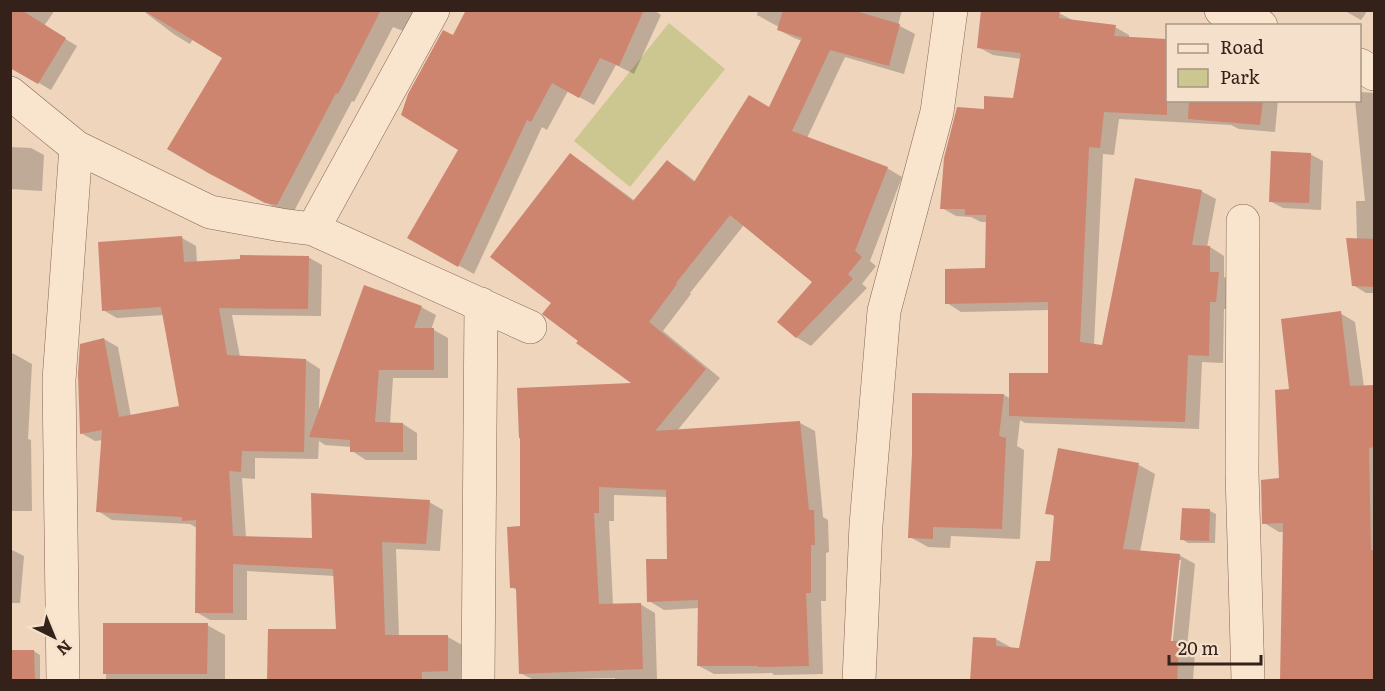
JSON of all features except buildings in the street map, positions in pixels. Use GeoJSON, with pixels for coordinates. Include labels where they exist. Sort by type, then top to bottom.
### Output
{"type":"FeatureCollection","features":[{"type":"Feature","properties":{"kind":"street"},"geometry":{"type":"LineString","coordinates":[[313,229],[433,10]]}},
{"type":"Feature","properties":{"kind":"street"},"geometry":{"type":"LineString","coordinates":[[858,681],[866,525],[884,311],[937,112],[951,10]]}},
{"type":"Feature","properties":{"kind":"street"},"geometry":{"type":"LineString","coordinates":[[1221,10],[1256,24]]}},
{"type":"Feature","properties":{"kind":"street"},"geometry":{"type":"LineString","coordinates":[[1361,66],[1374,74]]}},
{"type":"Feature","properties":{"kind":"street"},"geometry":{"type":"LineString","coordinates":[[10,93],[76,147],[210,212],[313,229],[530,327]]}},
{"type":"Feature","properties":{"kind":"street"},"geometry":{"type":"LineString","coordinates":[[63,681],[58,380],[76,147]]}},
{"type":"Feature","properties":{"kind":"street"},"geometry":{"type":"LineString","coordinates":[[1243,220],[1242,473],[1248,681]]}},
{"type":"Feature","properties":{"kind":"street"},"geometry":{"type":"LineString","coordinates":[[478,681],[481,304]]}},
{"type":"Feature","properties":{"kind":"green space"},"geometry":{"type":"Polygon","coordinates":[[[669,23],[725,69],[630,187],[574,141],[669,23]]]}}]}
